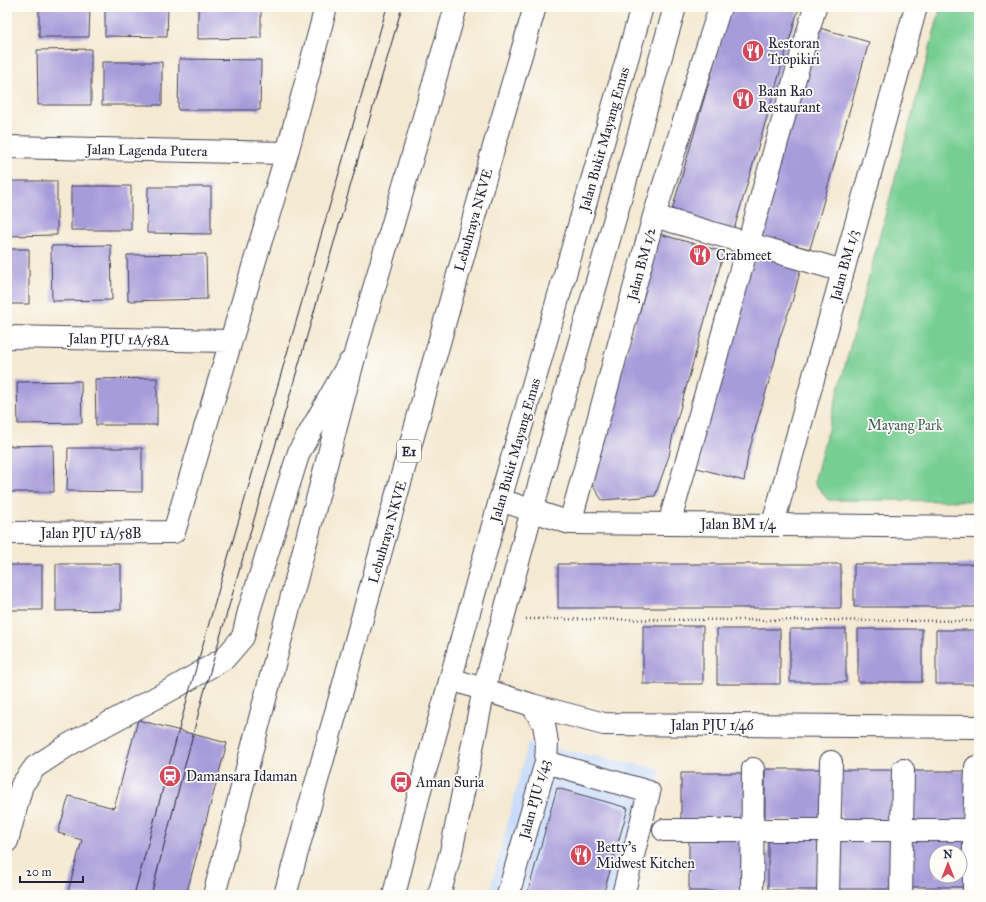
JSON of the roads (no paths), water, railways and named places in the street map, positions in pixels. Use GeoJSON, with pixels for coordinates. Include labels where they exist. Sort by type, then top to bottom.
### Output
{"type":"FeatureCollection","features":[{"type":"Feature","properties":{"kind":"main road"},"geometry":{"type":"LineString","coordinates":[[230,341],[287,153],[326,7]]}},
{"type":"Feature","properties":{"kind":"main road"},"geometry":{"type":"LineString","coordinates":[[214,895],[356,350],[456,7]]}},
{"type":"Feature","properties":{"kind":"main road","name":"Lebuhraya NKVE"},"geometry":{"type":"LineString","coordinates":[[284,895],[488,167],[535,7]]}},
{"type":"Feature","properties":{"kind":"main road","name":"Jalan Bukit Mayang Emas"},"geometry":{"type":"LineString","coordinates":[[394,895],[421,786],[500,500],[642,7]]}},
{"type":"Feature","properties":{"kind":"main road"},"geometry":{"type":"LineString","coordinates":[[439,895],[451,852],[484,689],[532,510],[675,7]]}},
{"type":"Feature","properties":{"kind":"main road","name":"Jalan BM 1/2"},"geometry":{"type":"LineString","coordinates":[[570,522],[654,216],[720,7]]}},
{"type":"Feature","properties":{"kind":"main road"},"geometry":{"type":"LineString","coordinates":[[669,524],[815,7]]}},
{"type":"Feature","properties":{"kind":"main road","name":"Jalan BM 1/3"},"geometry":{"type":"LineString","coordinates":[[773,524],[916,7]]}},
{"type":"Feature","properties":{"kind":"main road","name":"Jalan Lagenda Putera"},"geometry":{"type":"LineString","coordinates":[[7,147],[287,153]]}},
{"type":"Feature","properties":{"kind":"main road"},"geometry":{"type":"LineString","coordinates":[[654,216],[843,271]]}},
{"type":"Feature","properties":{"kind":"main road","name":"Jalan PJU 1A/58A"},"geometry":{"type":"LineString","coordinates":[[7,336],[230,341]]}},
{"type":"Feature","properties":{"kind":"main road","name":"Jalan PJU 1A/58B"},"geometry":{"type":"LineString","coordinates":[[7,533],[174,532],[230,341]]}},
{"type":"Feature","properties":{"kind":"main road"},"geometry":{"type":"LineString","coordinates":[[7,842],[15,783],[53,754],[174,688],[225,658],[243,637],[249,612],[299,452],[356,350]]}},
{"type":"Feature","properties":{"kind":"main road","name":"Jalan BM 1/4"},"geometry":{"type":"LineString","coordinates":[[500,500],[570,522],[979,527]]}},
{"type":"Feature","properties":{"kind":"main road","name":"Jalan PJU 1/46"},"geometry":{"type":"LineString","coordinates":[[451,679],[532,705],[604,724],[979,727]]}},
{"type":"Feature","properties":{"kind":"main road","name":"Jalan PJU 1/43"},"geometry":{"type":"LineString","coordinates":[[508,895],[546,762],[547,743],[544,724],[532,705]]}},
{"type":"Feature","properties":{"kind":"main road"},"geometry":{"type":"LineString","coordinates":[[546,762],[649,792],[623,895]]}},
{"type":"Feature","properties":{"kind":"main road"},"geometry":{"type":"LineString","coordinates":[[828,895],[831,762]]}},
{"type":"Feature","properties":{"kind":"main road"},"geometry":{"type":"LineString","coordinates":[[974,895],[977,830],[976,767]]}},
{"type":"Feature","properties":{"kind":"main road"},"geometry":{"type":"LineString","coordinates":[[752,770],[752,895]]}},
{"type":"Feature","properties":{"kind":"main road"},"geometry":{"type":"LineString","coordinates":[[901,895],[903,770]]}},
{"type":"Feature","properties":{"kind":"main road"},"geometry":{"type":"LineString","coordinates":[[664,830],[977,830]]}},
{"type":"Feature","properties":{"kind":"tram line"},"geometry":{"type":"LineString","coordinates":[[134,895],[188,696],[387,7]]}},
{"type":"Feature","properties":{"kind":"tram line"},"geometry":{"type":"LineString","coordinates":[[151,895],[203,696],[402,7]]}},
{"type":"Feature","properties":{"kind":"place","name":"Restoran Tropikiri"},"geometry":{"type":"Point","coordinates":[753,51]}},
{"type":"Feature","properties":{"kind":"place","name":"Baan Rao Restaurant"},"geometry":{"type":"Point","coordinates":[743,99]}},
{"type":"Feature","properties":{"kind":"place","name":"Crabmeet"},"geometry":{"type":"Point","coordinates":[700,255]}},
{"type":"Feature","properties":{"kind":"place","name":"Damansara Idaman"},"geometry":{"type":"Point","coordinates":[170,776]}},
{"type":"Feature","properties":{"kind":"place","name":"Aman Suria"},"geometry":{"type":"Point","coordinates":[401,782]}},
{"type":"Feature","properties":{"kind":"place","name":"Betty's Midwest Kitchen"},"geometry":{"type":"Point","coordinates":[581,855]}},
{"type":"Feature","properties":{"kind":"park label","name":"Mayang Park"},"geometry":{"type":"Point","coordinates":[905,425]}}]}
